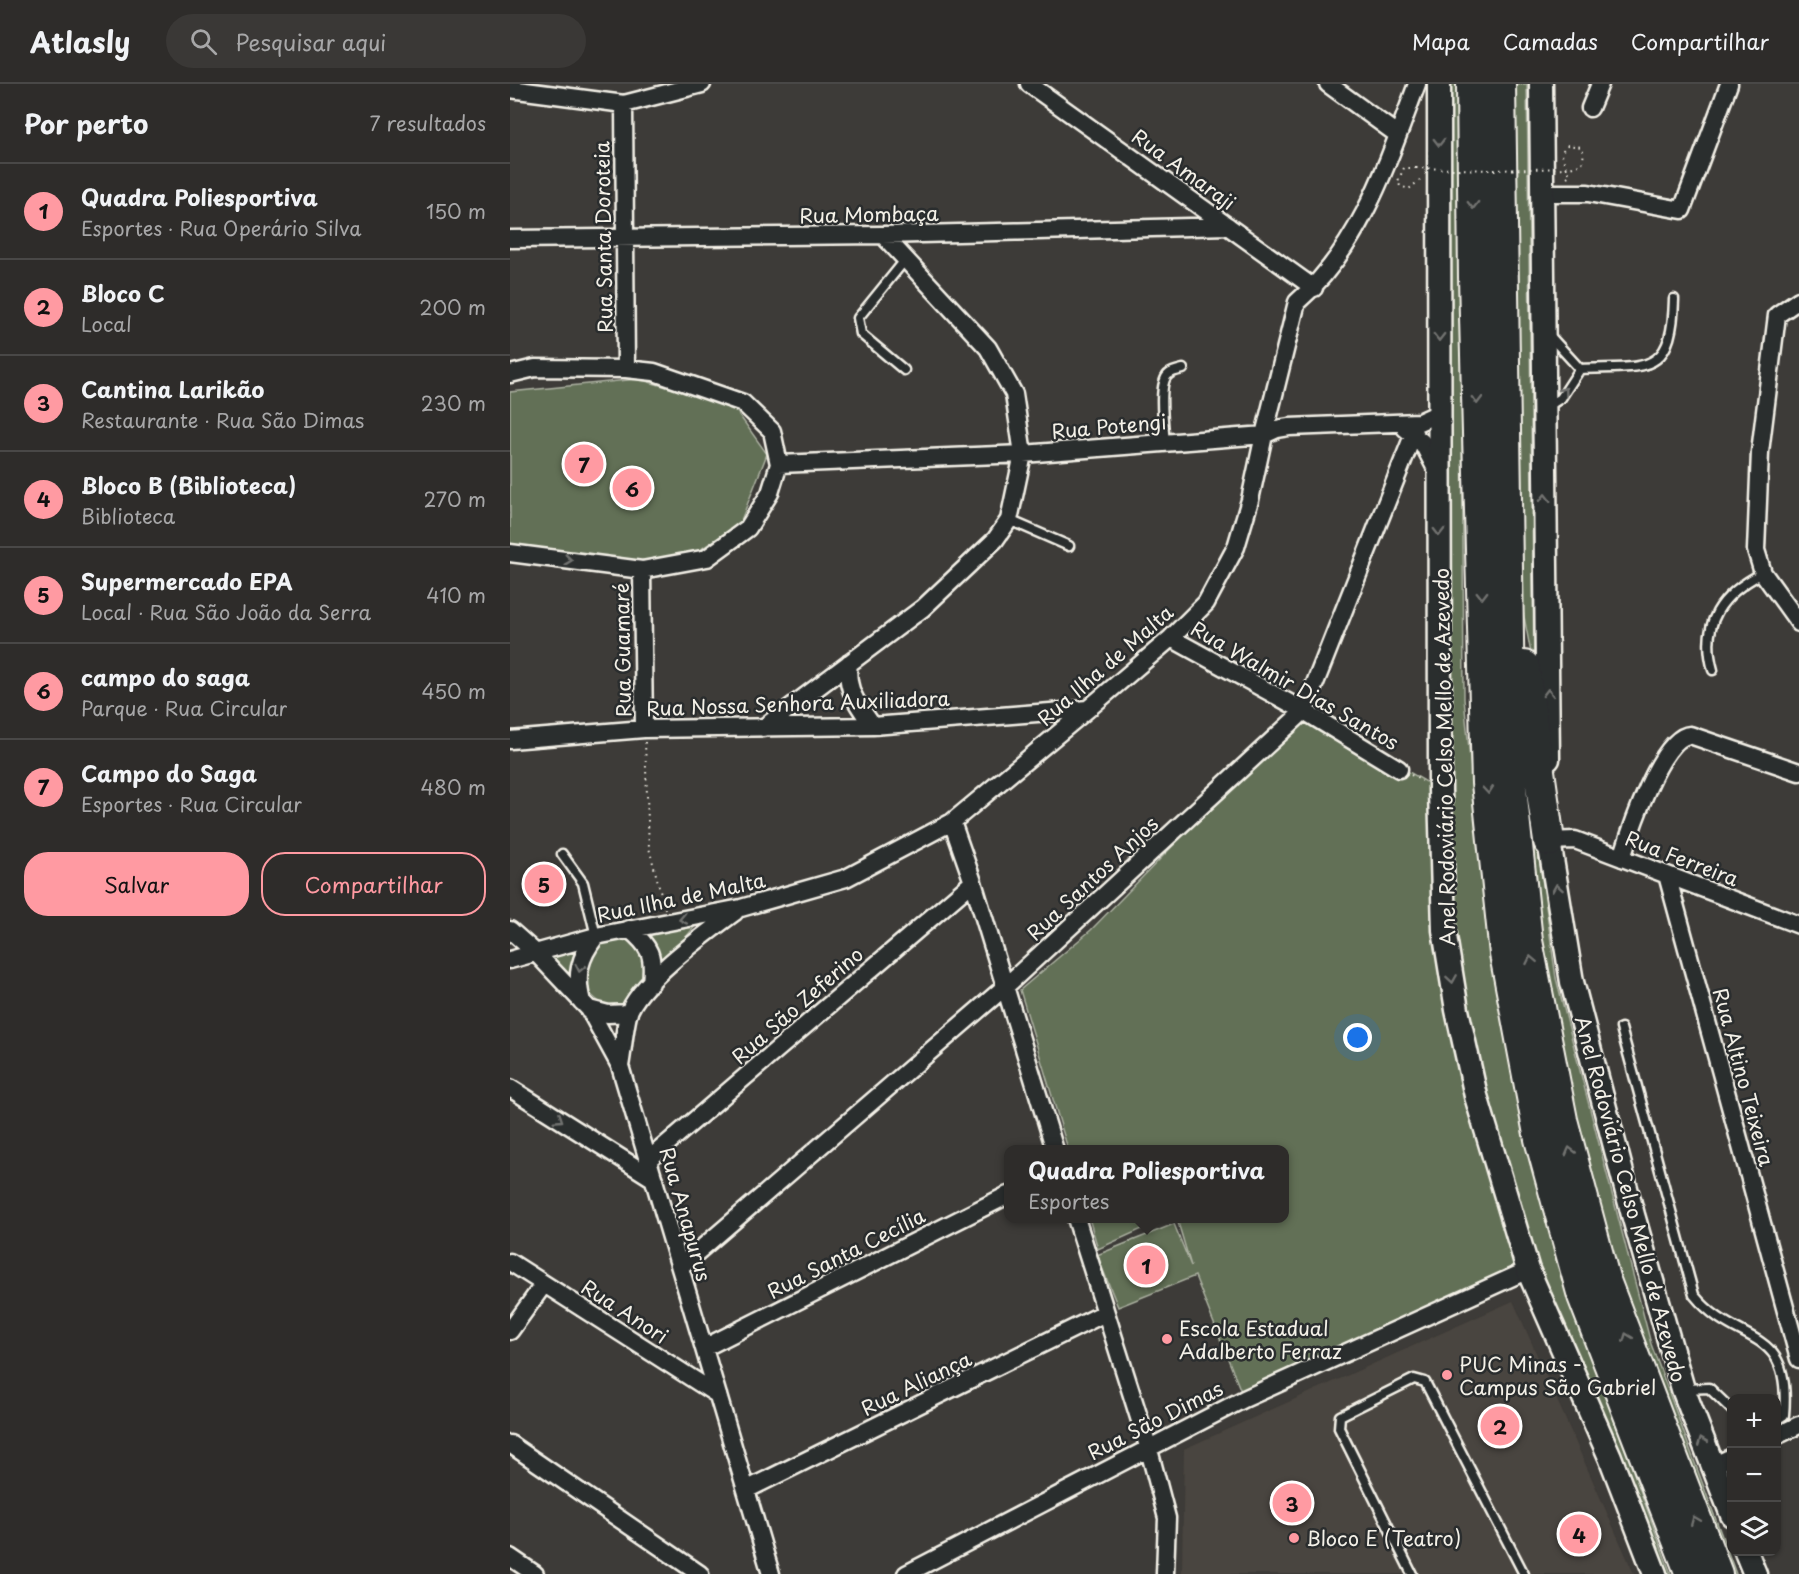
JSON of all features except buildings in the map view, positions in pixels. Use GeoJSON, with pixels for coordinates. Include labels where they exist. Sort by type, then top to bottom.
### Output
{"type":"FeatureCollection","features":[{"type":"Feature","properties":{"kind":"highway","name":"Anel Rodoviário Celso Mello de Azevedo"},"geometry":{"type":"LineString","coordinates":[[1472,84],[1474,277],[1487,783],[1506,954],[1540,1139],[1583,1296],[1691,1574]]}},
{"type":"Feature","properties":{"kind":"highway","name":"Anel Rodoviário Celso Mello de Azevedo"},"geometry":{"type":"LineString","coordinates":[[1500,84],[1510,778],[1527,942],[1562,1120],[1604,1278],[1717,1574]]}},
{"type":"Feature","properties":{"kind":"highway"},"geometry":{"type":"LineString","coordinates":[[1508,548],[1550,842]]}},
{"type":"Feature","properties":{"kind":"main road","name":"Anel Rodoviário Celso Mello de Azevedo"},"geometry":{"type":"LineString","coordinates":[[1439,84],[1440,790],[1444,930],[1457,1010],[1476,1096],[1528,1270],[1610,1457],[1655,1574]]}},
{"type":"Feature","properties":{"kind":"main road","name":"Anel Rodoviário Celso Mello de Azevedo"},"geometry":{"type":"LineString","coordinates":[[1541,84],[1550,842],[1572,982],[1633,1215],[1683,1389],[1722,1462],[1729,1502]]}},
{"type":"Feature","properties":{"kind":"main road"},"geometry":{"type":"LineString","coordinates":[[1748,1556],[1755,1574]]}},
{"type":"Feature","properties":{"kind":"street"},"geometry":{"type":"LineString","coordinates":[[510,89],[624,104],[702,84]]}},
{"type":"Feature","properties":{"kind":"street","name":"Rua Amaraji"},"geometry":{"type":"LineString","coordinates":[[1029,84],[1314,288]]}},
{"type":"Feature","properties":{"kind":"street"},"geometry":{"type":"LineString","coordinates":[[1328,84],[1398,135]]}},
{"type":"Feature","properties":{"kind":"street","name":"Rua Ilha de Malta"},"geometry":{"type":"LineString","coordinates":[[510,960],[596,936],[741,908],[846,878],[952,822],[1171,638],[1206,603],[1236,547],[1250,500],[1297,302],[1314,288],[1344,250],[1373,195],[1417,84]]}},
{"type":"Feature","properties":{"kind":"street"},"geometry":{"type":"LineString","coordinates":[[1590,108],[1600,84]]}},
{"type":"Feature","properties":{"kind":"street"},"geometry":{"type":"LineString","coordinates":[[1542,187],[1682,210],[1729,84]]}},
{"type":"Feature","properties":{"kind":"street","name":"Rua Santa Doroteia"},"geometry":{"type":"LineString","coordinates":[[624,104],[623,238],[626,369]]}},
{"type":"Feature","properties":{"kind":"street","name":"Rua Mombaça"},"geometry":{"type":"LineString","coordinates":[[510,239],[883,235],[1228,226]]}},
{"type":"Feature","properties":{"kind":"street"},"geometry":{"type":"LineString","coordinates":[[763,728],[923,608],[995,540],[1010,520],[1023,454],[1014,394],[988,348],[883,235]]}},
{"type":"Feature","properties":{"kind":"street"},"geometry":{"type":"LineString","coordinates":[[1799,300],[1777,315],[1760,452],[1756,550],[1762,573],[1799,623]]}},
{"type":"Feature","properties":{"kind":"street"},"geometry":{"type":"LineString","coordinates":[[510,374],[535,368],[626,369],[654,372],[743,403],[772,431],[779,464],[770,493],[748,528],[706,558],[642,570],[510,553]]}},
{"type":"Feature","properties":{"kind":"street","name":"Rua Potengi"},"geometry":{"type":"LineString","coordinates":[[779,464],[1023,454],[1264,435],[1289,427],[1391,421],[1419,422],[1439,413]]}},
{"type":"Feature","properties":{"kind":"street"},"geometry":{"type":"LineString","coordinates":[[1391,421],[1414,433],[1430,455],[1439,475]]}},
{"type":"Feature","properties":{"kind":"street","name":"Rua Santos Anjos"},"geometry":{"type":"LineString","coordinates":[[680,1267],[1006,986],[1304,711],[1414,433]]}},
{"type":"Feature","properties":{"kind":"street","name":"Rua Guamaré"},"geometry":{"type":"LineString","coordinates":[[642,570],[644,729]]}},
{"type":"Feature","properties":{"kind":"street","name":"Rua Walmir Dias Santos"},"geometry":{"type":"LineString","coordinates":[[1171,638],[1304,711],[1399,769]]}},
{"type":"Feature","properties":{"kind":"street"},"geometry":{"type":"LineString","coordinates":[[849,663],[848,686],[873,726]]}},
{"type":"Feature","properties":{"kind":"street","name":"Rua Nossa Senhora Auxiliadora"},"geometry":{"type":"LineString","coordinates":[[510,740],[644,729],[873,726],[1088,709]]}},
{"type":"Feature","properties":{"kind":"street"},"geometry":{"type":"LineString","coordinates":[[1622,858],[1633,820],[1662,762],[1676,740],[1683,735],[1690,735],[1799,772]]}},
{"type":"Feature","properties":{"kind":"street"},"geometry":{"type":"LineString","coordinates":[[952,822],[1006,986],[1054,1145]]}},
{"type":"Feature","properties":{"kind":"street","name":"Rua Ferreira"},"geometry":{"type":"LineString","coordinates":[[1550,842],[1575,840],[1799,925]]}},
{"type":"Feature","properties":{"kind":"street","name":"Rua Altino Teixeira"},"geometry":{"type":"LineString","coordinates":[[1666,875],[1799,1359]]}},
{"type":"Feature","properties":{"kind":"street","name":"Rua São Zeferino"},"geometry":{"type":"LineString","coordinates":[[648,1160],[973,882]]}},
{"type":"Feature","properties":{"kind":"street","name":"Rua Anapurus"},"geometry":{"type":"LineString","coordinates":[[741,908],[689,945],[651,983],[629,1013],[620,1066],[771,1574]]}},
{"type":"Feature","properties":{"kind":"street"},"geometry":{"type":"LineString","coordinates":[[629,929],[644,942],[653,961],[651,983]]}},
{"type":"Feature","properties":{"kind":"street"},"geometry":{"type":"LineString","coordinates":[[510,930],[537,954],[586,1006],[620,1066]]}},
{"type":"Feature","properties":{"kind":"street"},"geometry":{"type":"LineString","coordinates":[[586,1006],[578,969],[586,949],[596,936]]}},
{"type":"Feature","properties":{"kind":"street"},"geometry":{"type":"LineString","coordinates":[[586,1006],[608,1014],[629,1013]]}},
{"type":"Feature","properties":{"kind":"street"},"geometry":{"type":"LineString","coordinates":[[510,1088],[654,1179]]}},
{"type":"Feature","properties":{"kind":"street","name":"Rua Santa Cecília"},"geometry":{"type":"LineString","coordinates":[[704,1348],[1004,1197]]}},
{"type":"Feature","properties":{"kind":"street"},"geometry":{"type":"LineString","coordinates":[[1078,1223],[1148,1446],[1167,1518],[1165,1574]]}},
{"type":"Feature","properties":{"kind":"street","name":"Rua Anori"},"geometry":{"type":"LineString","coordinates":[[510,1262],[718,1395]]}},
{"type":"Feature","properties":{"kind":"street","name":"Rua São Dimas"},"geometry":{"type":"LineString","coordinates":[[906,1574],[1244,1398],[1528,1270]]}},
{"type":"Feature","properties":{"kind":"street"},"geometry":{"type":"LineString","coordinates":[[510,1331],[544,1284]]}},
{"type":"Feature","properties":{"kind":"street","name":"Rua Aliança"},"geometry":{"type":"LineString","coordinates":[[746,1490],[1105,1313]]}},
{"type":"Feature","properties":{"kind":"street"},"geometry":{"type":"LineString","coordinates":[[1781,1434],[1799,1425]]}},
{"type":"Feature","properties":{"kind":"street"},"geometry":{"type":"LineString","coordinates":[[510,1444],[700,1574]]}},
{"type":"Feature","properties":{"kind":"street"},"geometry":{"type":"LineString","coordinates":[[510,1557],[535,1574]]}},
{"type":"Feature","properties":{"kind":"lane"},"geometry":{"type":"LineString","coordinates":[[904,370],[861,334],[858,318],[906,259]]}},
{"type":"Feature","properties":{"kind":"lane"},"geometry":{"type":"LineString","coordinates":[[1544,330],[1580,369],[1648,364],[1659,358],[1669,345],[1673,327],[1674,299]]}},
{"type":"Feature","properties":{"kind":"lane"},"geometry":{"type":"LineString","coordinates":[[1165,443],[1162,390],[1164,379],[1170,373],[1183,369]]}},
{"type":"Feature","properties":{"kind":"lane"},"geometry":{"type":"LineString","coordinates":[[1545,409],[1561,398],[1580,369]]}},
{"type":"Feature","properties":{"kind":"lane"},"geometry":{"type":"LineString","coordinates":[[1010,520],[1070,546]]}},
{"type":"Feature","properties":{"kind":"lane"},"geometry":{"type":"LineString","coordinates":[[1713,670],[1707,651],[1708,633],[1715,612],[1742,584],[1762,573]]}},
{"type":"Feature","properties":{"kind":"lane"},"geometry":{"type":"LineString","coordinates":[[562,854],[583,883],[596,936]]}},
{"type":"Feature","properties":{"kind":"lane"},"geometry":{"type":"LineString","coordinates":[[1621,1028],[1694,1295],[1705,1309],[1768,1346],[1780,1360],[1786,1395],[1784,1415],[1781,1417]]}},
{"type":"Feature","properties":{"kind":"lane"},"geometry":{"type":"LineString","coordinates":[[1412,1574],[1339,1428],[1338,1421],[1340,1416],[1414,1379],[1425,1382],[1524,1574]]}},
{"type":"Feature","properties":{"kind":"lane"},"geometry":{"type":"LineString","coordinates":[[1683,1389],[1709,1388],[1727,1406]]}},
{"type":"Feature","properties":{"kind":"path"},"geometry":{"type":"LineString","coordinates":[[1422,162],[1420,182],[1409,189],[1400,186],[1398,181],[1404,168],[1416,168],[1492,170],[1570,168],[1582,164],[1584,153],[1581,147],[1568,145],[1563,150],[1562,157],[1570,175],[1564,181],[1542,187]]}},
{"type":"Feature","properties":{"kind":"path"},"geometry":{"type":"LineString","coordinates":[[644,729],[649,848],[668,922]]}},
{"type":"Feature","properties":{"kind":"path"},"geometry":{"type":"LineString","coordinates":[[1399,769],[1440,790]]}},
{"type":"Feature","properties":{"kind":"shaded area","name":"PUC Minas - Campus São Gabriel"},"geometry":{"type":"Polygon","coordinates":[[[1513,1301],[1634,1574],[1182,1574],[1184,1449],[1513,1301]]]}},
{"type":"Feature","properties":{"kind":"green space"},"geometry":{"type":"Polygon","coordinates":[[[1445,84],[1460,84],[1464,699],[1490,961],[1556,1262],[1671,1574],[1663,1574],[1580,1358],[1535,1259],[1528,1270],[1244,1399],[1195,1276],[1118,1307],[1097,1255],[1174,1224],[1191,1266],[1178,1223],[1289,1223],[1289,1145],[1067,1145],[1020,990],[1091,930],[1304,711],[1440,790],[1445,84]]]}},
{"type":"Feature","properties":{"kind":"green space"},"geometry":{"type":"Polygon","coordinates":[[[1509,84],[1527,84],[1534,669],[1514,564],[1509,84]]]}},
{"type":"Feature","properties":{"kind":"green space"},"geometry":{"type":"Polygon","coordinates":[[[638,379],[732,405],[767,454],[740,523],[698,551],[641,563],[510,546],[510,392],[638,379]]]}},
{"type":"Feature","properties":{"kind":"green space"},"geometry":{"type":"Polygon","coordinates":[[[1518,705],[1556,978],[1651,1344],[1727,1550],[1727,1556],[1729,1556],[1736,1574],[1725,1574],[1601,1237],[1532,903],[1518,705]]]}},
{"type":"Feature","properties":{"kind":"green space"},"geometry":{"type":"Polygon","coordinates":[[[696,925],[659,970],[640,932],[696,925]]]}},
{"type":"Feature","properties":{"kind":"green space"},"geometry":{"type":"Polygon","coordinates":[[[629,934],[642,953],[645,972],[642,988],[624,1003],[606,1008],[589,993],[582,977],[598,947],[609,940],[629,934]]]}},
{"type":"Feature","properties":{"kind":"green space"},"geometry":{"type":"Polygon","coordinates":[[[586,943],[575,985],[539,956],[586,943]]]}},
{"type":"Feature","properties":{"kind":"green space"},"geometry":{"type":"Polygon","coordinates":[[[1090,1223],[1155,1223],[1098,1249],[1090,1223]]]}},
{"type":"Feature","properties":{"kind":"place","name":"Campo do Saga"},"geometry":{"type":"Point","coordinates":[584,464]}},
{"type":"Feature","properties":{"kind":"place","name":"campo do saga"},"geometry":{"type":"Point","coordinates":[632,488]}},
{"type":"Feature","properties":{"kind":"place","name":"Supermercado EPA"},"geometry":{"type":"Point","coordinates":[544,884]}},
{"type":"Feature","properties":{"kind":"place","name":"Quadra Poliesportiva"},"geometry":{"type":"Point","coordinates":[1146,1265]}},
{"type":"Feature","properties":{"kind":"place","name":"Escola Estadual Adalberto Ferraz"},"geometry":{"type":"Point","coordinates":[1167,1339]}},
{"type":"Feature","properties":{"kind":"place","name":"PUC Minas - Campus São Gabriel"},"geometry":{"type":"Point","coordinates":[1447,1375]}},
{"type":"Feature","properties":{"kind":"place","name":"Bloco C"},"geometry":{"type":"Point","coordinates":[1500,1426]}},
{"type":"Feature","properties":{"kind":"place","name":"Cantina Larikão"},"geometry":{"type":"Point","coordinates":[1292,1503]}},
{"type":"Feature","properties":{"kind":"place","name":"Bloco B (Biblioteca)"},"geometry":{"type":"Point","coordinates":[1579,1534]}},
{"type":"Feature","properties":{"kind":"place","name":"Bloco E (Teatro)"},"geometry":{"type":"Point","coordinates":[1294,1538]}}]}
